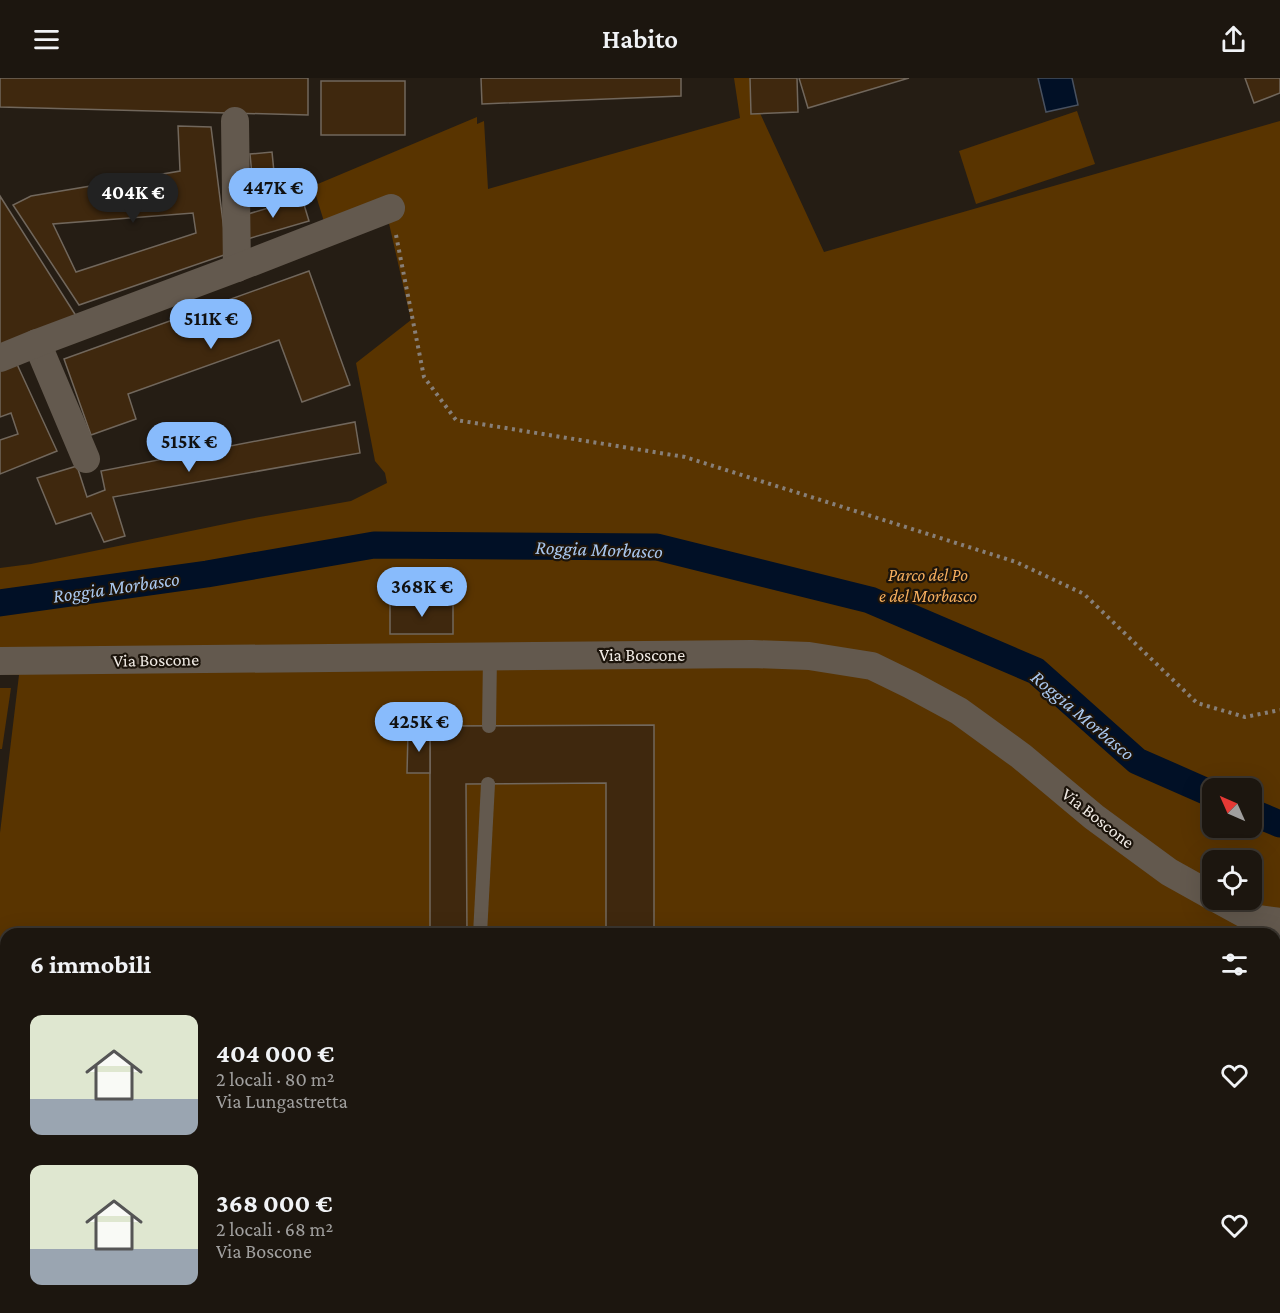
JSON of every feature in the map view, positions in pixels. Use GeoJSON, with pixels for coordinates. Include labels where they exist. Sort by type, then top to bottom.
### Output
{"type":"FeatureCollection","features":[{"type":"Feature","properties":{"kind":"street"},"geometry":{"type":"LineString","coordinates":[[235,121],[237,268]]}},
{"type":"Feature","properties":{"kind":"street"},"geometry":{"type":"LineString","coordinates":[[0,358],[391,208]]}},
{"type":"Feature","properties":{"kind":"street"},"geometry":{"type":"LineString","coordinates":[[37,343],[86,459]]}},
{"type":"Feature","properties":{"kind":"street","name":"Via Boscone"},"geometry":{"type":"LineString","coordinates":[[0,661],[752,654],[809,656],[872,666],[959,711],[1021,756],[1094,817],[1159,865],[1202,890]]}},
{"type":"Feature","properties":{"kind":"street"},"geometry":{"type":"LineString","coordinates":[[1237,910],[1252,918],[1280,922]]}},
{"type":"Feature","properties":{"kind":"lane"},"geometry":{"type":"LineString","coordinates":[[489,726],[490,656]]}},
{"type":"Feature","properties":{"kind":"lane"},"geometry":{"type":"LineString","coordinates":[[480,928],[488,784]]}},
{"type":"Feature","properties":{"kind":"path"},"geometry":{"type":"LineString","coordinates":[[391,208],[424,377],[456,420],[685,457],[1016,562],[1084,594],[1197,703],[1245,717],[1280,710]]}},
{"type":"Feature","properties":{"kind":"green space","name":"Parco del Po e del Morbasco"},"geometry":{"type":"Polygon","coordinates":[[[734,78],[754,78],[759,111],[824,252],[1280,121],[1280,928],[0,928],[0,833],[19,675],[0,674],[0,568],[31,564],[249,519],[351,501],[387,483],[385,473],[375,461],[356,363],[411,320],[388,219],[330,241],[313,186],[477,117],[477,124],[484,121],[488,189],[740,118],[734,78]]]}},
{"type":"Feature","properties":{"kind":"green space"},"geometry":{"type":"Polygon","coordinates":[[[1077,111],[1095,164],[976,204],[959,151],[1077,111]]]}},
{"type":"Feature","properties":{"kind":"green space"},"geometry":{"type":"Polygon","coordinates":[[[0,688],[11,688],[2,749],[0,749],[0,688]]]}},
{"type":"Feature","properties":{"kind":"water"},"geometry":{"type":"Polygon","coordinates":[[[1038,78],[1072,78],[1078,105],[1046,112],[1038,78]]]}},
{"type":"Feature","properties":{"kind":"building"},"geometry":{"type":"Polygon","coordinates":[[[0,78],[308,78],[308,115],[0,107],[0,78]]]}},
{"type":"Feature","properties":{"kind":"building"},"geometry":{"type":"Polygon","coordinates":[[[481,78],[681,78],[681,96],[482,104],[481,78]]]}},
{"type":"Feature","properties":{"kind":"building"},"geometry":{"type":"Polygon","coordinates":[[[750,78],[797,78],[798,112],[751,114],[750,78]]]}},
{"type":"Feature","properties":{"kind":"building"},"geometry":{"type":"Polygon","coordinates":[[[799,78],[909,78],[808,108],[799,78]]]}},
{"type":"Feature","properties":{"kind":"building"},"geometry":{"type":"Polygon","coordinates":[[[1245,78],[1280,78],[1280,93],[1254,103],[1245,78]]]}},
{"type":"Feature","properties":{"kind":"building"},"geometry":{"type":"Polygon","coordinates":[[[321,81],[405,81],[405,135],[321,135],[321,81]]]}},
{"type":"Feature","properties":{"kind":"building"},"geometry":{"type":"Polygon","coordinates":[[[178,126],[211,127],[227,254],[79,305],[13,205],[31,196],[180,171],[178,126]],[[193,213],[53,224],[76,272],[196,233],[193,213]]]}},
{"type":"Feature","properties":{"kind":"building"},"geometry":{"type":"Polygon","coordinates":[[[272,152],[274,172],[300,170],[301,182],[253,186],[250,154],[272,152]]]}},
{"type":"Feature","properties":{"kind":"building"},"geometry":{"type":"Polygon","coordinates":[[[0,196],[78,319],[0,352],[0,196]]]}},
{"type":"Feature","properties":{"kind":"building"},"geometry":{"type":"Polygon","coordinates":[[[302,198],[309,221],[244,240],[238,217],[302,198]]]}},
{"type":"Feature","properties":{"kind":"building"},"geometry":{"type":"Polygon","coordinates":[[[309,271],[350,385],[302,402],[279,340],[128,394],[136,419],[91,435],[64,359],[309,271]]]}},
{"type":"Feature","properties":{"kind":"building"},"geometry":{"type":"Polygon","coordinates":[[[16,362],[57,451],[0,474],[0,440],[18,434],[11,413],[0,417],[0,368],[16,362]]]}},
{"type":"Feature","properties":{"kind":"building"},"geometry":{"type":"Polygon","coordinates":[[[355,422],[360,453],[113,497],[125,536],[104,542],[91,513],[56,524],[37,478],[77,466],[87,497],[105,490],[101,471],[355,422]]]}},
{"type":"Feature","properties":{"kind":"building"},"geometry":{"type":"Polygon","coordinates":[[[390,603],[453,603],[453,634],[390,634],[390,603]]]}},
{"type":"Feature","properties":{"kind":"building"},"geometry":{"type":"Polygon","coordinates":[[[654,725],[654,928],[606,928],[606,783],[466,784],[467,928],[430,928],[430,726],[654,725]]]}},
{"type":"Feature","properties":{"kind":"building"},"geometry":{"type":"Polygon","coordinates":[[[408,733],[430,733],[430,773],[407,773],[408,733]]]}},
{"type":"Feature","properties":{"kind":"waterway","name":"Roggia Morbasco"},"geometry":{"type":"LineString","coordinates":[[0,603],[207,574],[374,545],[657,547],[870,600],[1036,671],[1137,761],[1202,790]]}},
{"type":"Feature","properties":{"kind":"waterway","name":"Roggia Morbasco"},"geometry":{"type":"LineString","coordinates":[[1262,817],[1280,824]]}}]}
